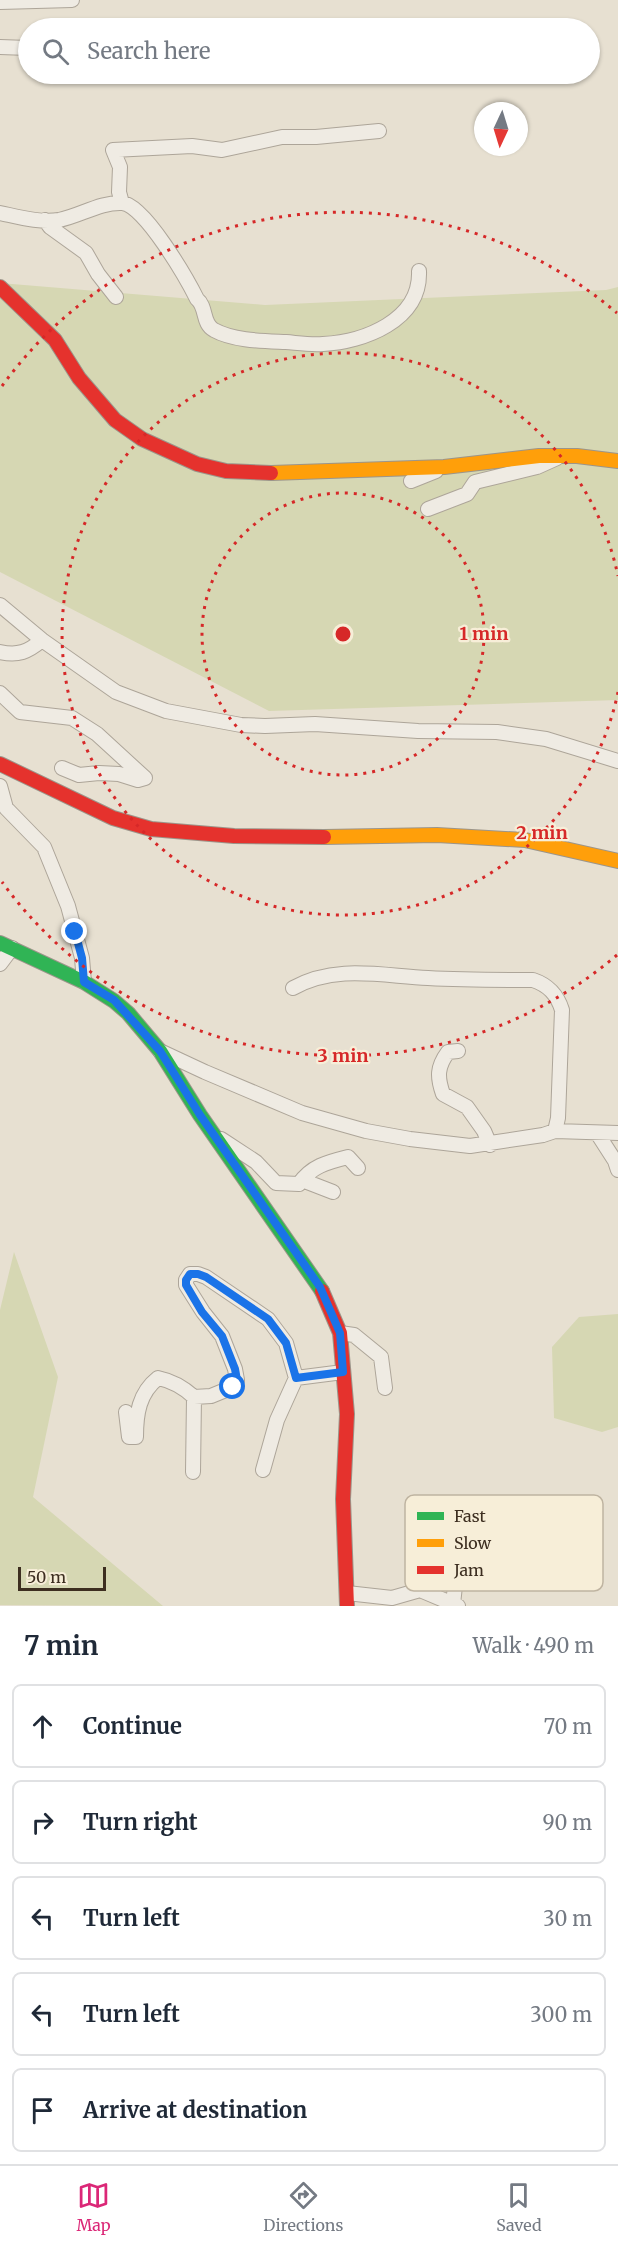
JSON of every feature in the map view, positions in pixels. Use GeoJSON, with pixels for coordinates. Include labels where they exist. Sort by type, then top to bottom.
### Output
{"type":"FeatureCollection","features":[{"type":"Feature","properties":{"kind":"street"},"geometry":{"type":"LineString","coordinates":[[0,3],[72,0]]}},
{"type":"Feature","properties":{"kind":"street"},"geometry":{"type":"LineString","coordinates":[[0,47],[18,48]]}},
{"type":"Feature","properties":{"kind":"street"},"geometry":{"type":"LineString","coordinates":[[122,203],[119,192],[120,167],[113,150],[192,146],[222,150],[282,137],[316,137],[379,131]]}},
{"type":"Feature","properties":{"kind":"street"},"geometry":{"type":"LineString","coordinates":[[0,213],[60,220],[88,210],[122,203],[134,207],[147,220],[197,299],[202,303],[207,323],[213,330],[239,338],[270,343],[326,344],[378,331],[401,317],[409,306],[419,278],[419,271]]}},
{"type":"Feature","properties":{"kind":"street"},"geometry":{"type":"LineString","coordinates":[[45,220],[50,227],[86,253],[98,274],[116,297]]}},
{"type":"Feature","properties":{"kind":"street"},"geometry":{"type":"LineString","coordinates":[[0,287],[55,340],[79,378],[116,420],[142,439],[197,464],[226,471],[266,473],[449,466],[515,458],[577,456],[618,461]]}},
{"type":"Feature","properties":{"kind":"street"},"geometry":{"type":"LineString","coordinates":[[428,509],[467,494],[475,482],[537,467],[555,459],[577,456]]}},
{"type":"Feature","properties":{"kind":"street"},"geometry":{"type":"LineString","coordinates":[[411,482],[449,466]]}},
{"type":"Feature","properties":{"kind":"street"},"geometry":{"type":"LineString","coordinates":[[0,605],[42,640],[116,692],[166,711],[192,717],[265,726],[315,724],[418,731],[497,732],[546,739],[618,761]]}},
{"type":"Feature","properties":{"kind":"street"},"geometry":{"type":"LineString","coordinates":[[0,652],[13,655],[28,651],[42,640]]}},
{"type":"Feature","properties":{"kind":"street"},"geometry":{"type":"LineString","coordinates":[[0,693],[20,712],[72,718],[97,734],[145,778],[138,780],[119,774],[99,773],[79,775],[62,768]]}},
{"type":"Feature","properties":{"kind":"street"},"geometry":{"type":"LineString","coordinates":[[0,764],[113,818],[151,829],[292,838],[437,835],[525,840],[597,854],[618,861]]}},
{"type":"Feature","properties":{"kind":"street"},"geometry":{"type":"LineString","coordinates":[[0,786],[6,808],[44,847],[68,906],[82,958],[84,982]]}},
{"type":"Feature","properties":{"kind":"street"},"geometry":{"type":"LineString","coordinates":[[0,964],[6,946],[84,982],[114,1000],[160,1051],[212,1133],[320,1287],[340,1333],[347,1414],[343,1499],[347,1600],[392,1598],[416,1591]]}},
{"type":"Feature","properties":{"kind":"street"},"geometry":{"type":"LineString","coordinates":[[293,988],[312,978],[334,973],[533,980],[542,983],[557,996],[562,1010],[558,1118],[555,1131]]}},
{"type":"Feature","properties":{"kind":"street"},"geometry":{"type":"LineString","coordinates":[[160,1051],[302,1113],[377,1133],[453,1146],[490,1145],[555,1131],[618,1133]]}},
{"type":"Feature","properties":{"kind":"street"},"geometry":{"type":"LineString","coordinates":[[458,1051],[448,1052],[441,1061],[438,1080],[443,1094],[467,1107],[484,1131],[490,1145]]}},
{"type":"Feature","properties":{"kind":"street"},"geometry":{"type":"LineString","coordinates":[[212,1133],[256,1162],[276,1182],[299,1184],[307,1173],[326,1162],[348,1157],[358,1168]]}},
{"type":"Feature","properties":{"kind":"street"},"geometry":{"type":"LineString","coordinates":[[597,1133],[615,1161],[618,1170]]}},
{"type":"Feature","properties":{"kind":"street"},"geometry":{"type":"LineString","coordinates":[[302,1180],[333,1192]]}},
{"type":"Feature","properties":{"kind":"street"},"geometry":{"type":"LineString","coordinates":[[126,1412],[129,1437],[136,1437],[139,1405],[147,1386],[158,1378],[183,1387],[194,1397],[211,1396],[233,1387],[237,1380],[235,1369],[222,1336],[202,1312],[186,1285],[190,1274],[206,1277],[268,1319],[286,1343],[296,1378],[277,1420],[263,1470]]}},
{"type":"Feature","properties":{"kind":"street"},"geometry":{"type":"LineString","coordinates":[[340,1333],[354,1335],[381,1357],[385,1388]]}},
{"type":"Feature","properties":{"kind":"street"},"geometry":{"type":"LineString","coordinates":[[296,1378],[343,1372]]}},
{"type":"Feature","properties":{"kind":"street"},"geometry":{"type":"LineString","coordinates":[[193,1473],[194,1397]]}},
{"type":"Feature","properties":{"kind":"street"},"geometry":{"type":"LineString","coordinates":[[422,1591],[455,1605]]}},
{"type":"Feature","properties":{"kind":"green space"},"geometry":{"type":"Polygon","coordinates":[[[0,283],[265,305],[606,290],[618,287],[618,700],[269,711],[0,572],[0,283]]]}},
{"type":"Feature","properties":{"kind":"green space"},"geometry":{"type":"Polygon","coordinates":[[[14,1252],[58,1377],[33,1497],[163,1606],[0,1605],[0,1310],[14,1252]]]}},
{"type":"Feature","properties":{"kind":"green space"},"geometry":{"type":"Polygon","coordinates":[[[618,1314],[618,1427],[602,1432],[554,1418],[552,1347],[579,1317],[618,1314]]]}},
{"type":"Feature","properties":{"kind":"traffic: fast"},"geometry":{"type":"LineString","coordinates":[[0,943],[84,982],[128,1013],[160,1051],[200,1115],[322,1291]]}},
{"type":"Feature","properties":{"kind":"traffic: slow"},"geometry":{"type":"LineString","coordinates":[[271,473],[444,467],[539,456],[577,456],[618,461]]}},
{"type":"Feature","properties":{"kind":"traffic: slow"},"geometry":{"type":"LineString","coordinates":[[324,837],[437,835],[525,840],[618,861]]}},
{"type":"Feature","properties":{"kind":"traffic: jam"},"geometry":{"type":"LineString","coordinates":[[0,287],[55,340],[79,378],[115,420],[142,439],[197,464],[226,471],[271,473]]}},
{"type":"Feature","properties":{"kind":"traffic: jam"},"geometry":{"type":"LineString","coordinates":[[0,764],[113,818],[151,829],[234,836],[324,837]]}},
{"type":"Feature","properties":{"kind":"traffic: jam"},"geometry":{"type":"LineString","coordinates":[[322,1291],[340,1333],[347,1414],[343,1499],[347,1606]]}},
{"type":"Feature","properties":{"kind":"route"},"geometry":{"type":"LineString","coordinates":[[75,932],[82,958],[84,982],[114,1000],[160,1051],[200,1115],[320,1287],[340,1333],[343,1372],[296,1378],[286,1343],[268,1319],[206,1277],[190,1274],[186,1285],[202,1312],[222,1336],[235,1369],[237,1380],[233,1387]]}}]}
